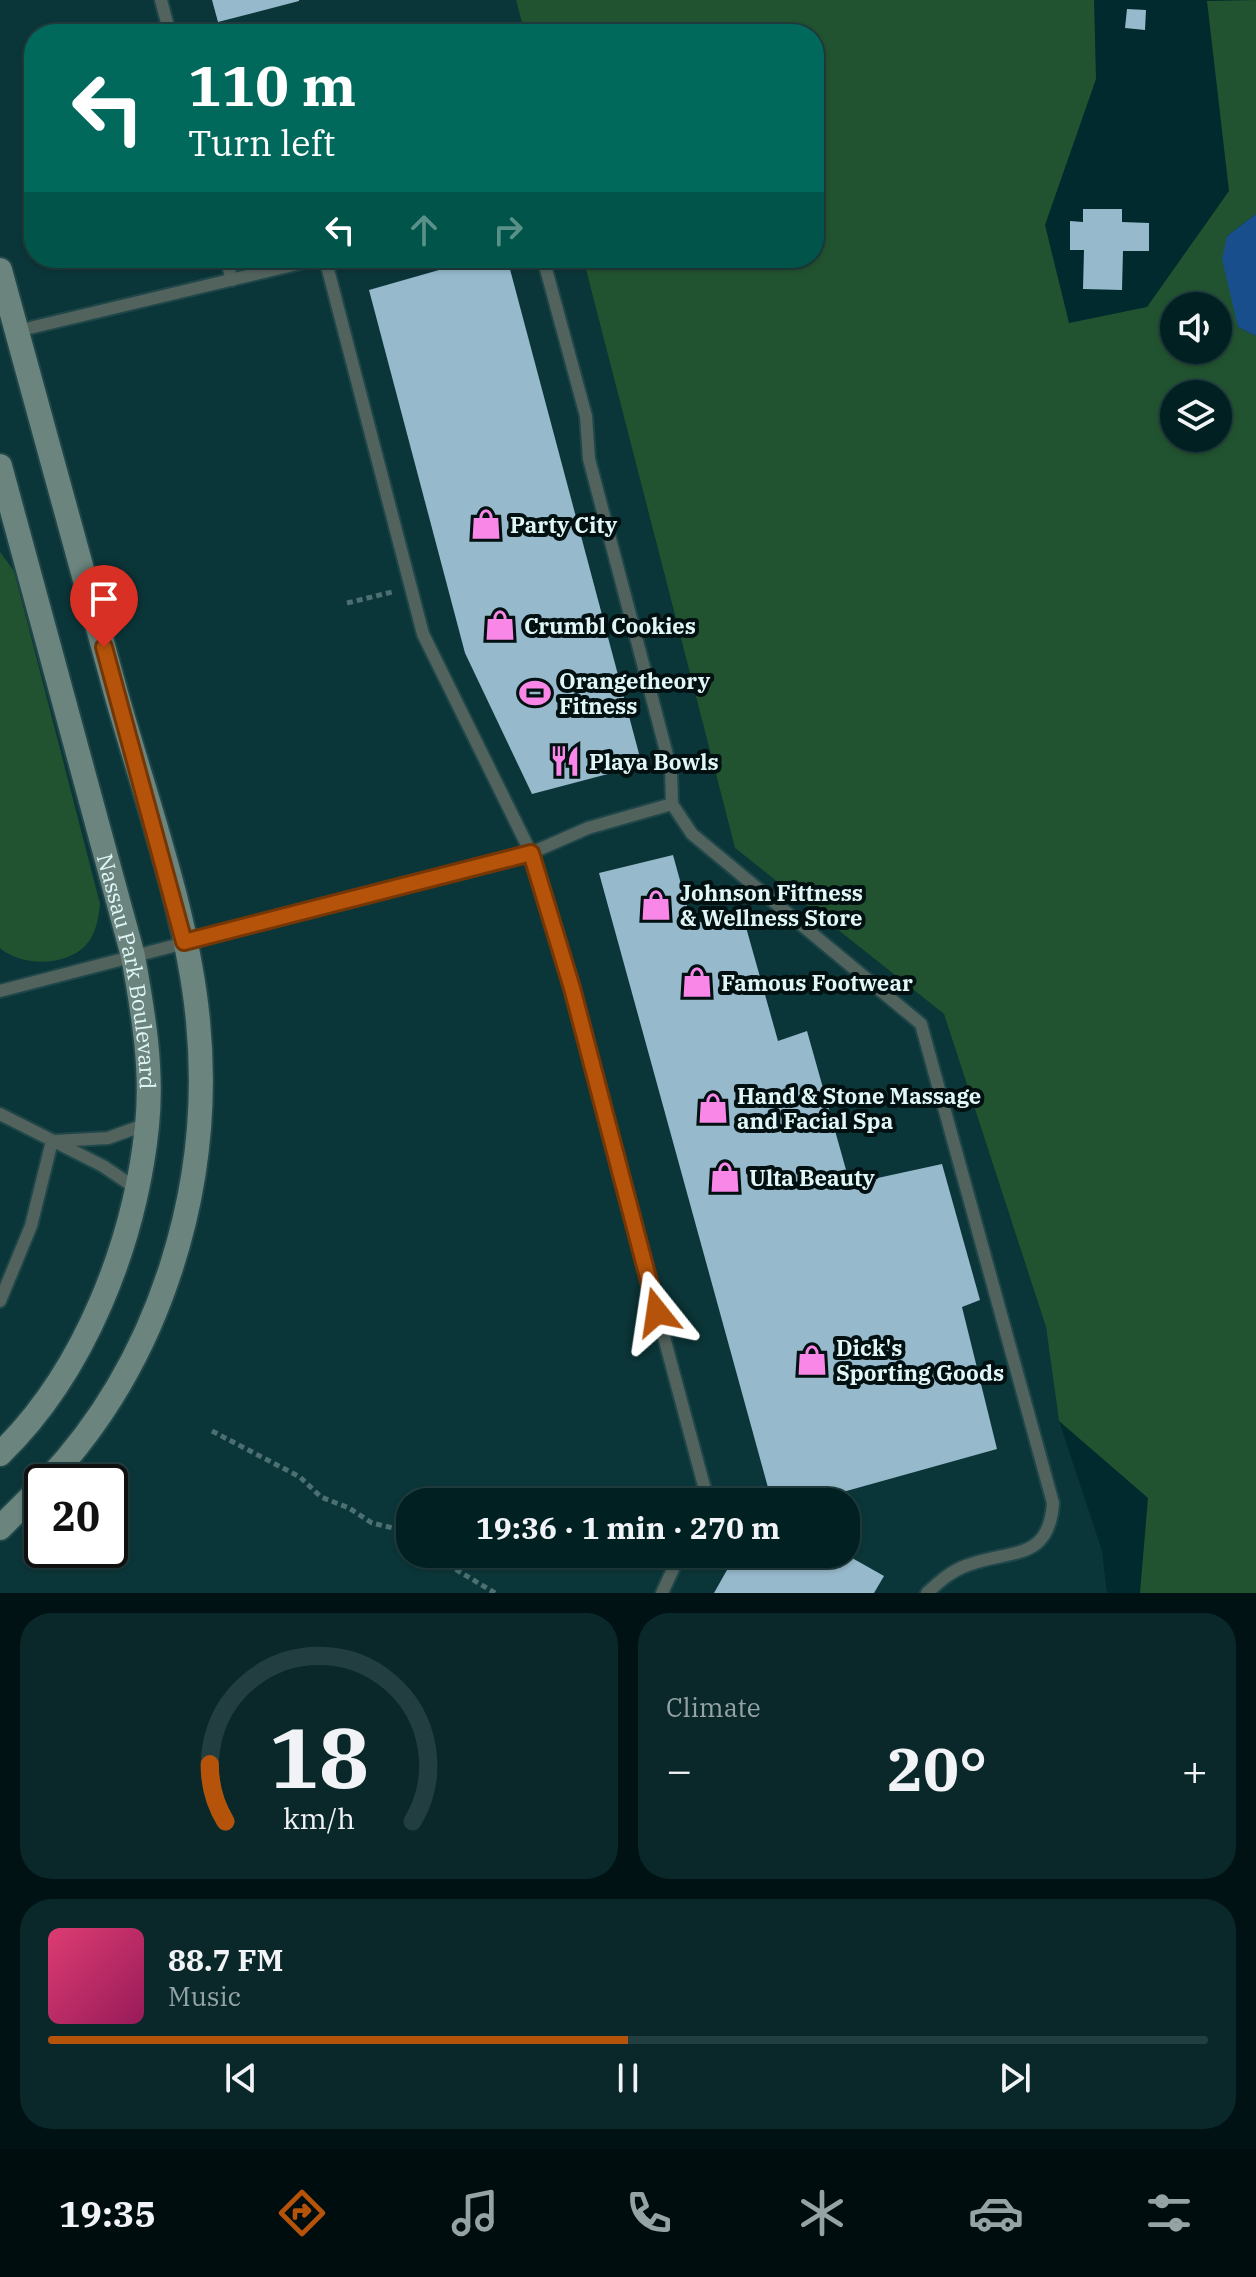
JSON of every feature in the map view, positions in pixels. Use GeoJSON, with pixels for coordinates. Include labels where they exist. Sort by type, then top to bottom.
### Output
{"type":"FeatureCollection","features":[{"type":"Feature","properties":{"kind":"street"},"geometry":{"type":"LineString","coordinates":[[0,270],[184,942],[200,1053],[198,1152],[190,1204],[171,1271],[123,1377],[81,1440],[61,1464]]}},
{"type":"Feature","properties":{"kind":"street","name":"Nassau Park Boulevard"},"geometry":{"type":"LineString","coordinates":[[0,466],[133,956],[145,1023],[147,1124],[127,1231],[95,1317],[33,1416],[0,1454]]}},
{"type":"Feature","properties":{"kind":"street"},"geometry":{"type":"LineString","coordinates":[[0,1528],[24,1504]]}},
{"type":"Feature","properties":{"kind":"lane"},"geometry":{"type":"LineString","coordinates":[[161,0],[167,24]]}},
{"type":"Feature","properties":{"kind":"lane"},"geometry":{"type":"LineString","coordinates":[[229,268],[232,280]]}},
{"type":"Feature","properties":{"kind":"lane"},"geometry":{"type":"LineString","coordinates":[[17,331],[282,268]]}},
{"type":"Feature","properties":{"kind":"lane"},"geometry":{"type":"LineString","coordinates":[[327,268],[423,634],[531,853],[572,988],[705,1488]]}},
{"type":"Feature","properties":{"kind":"lane"},"geometry":{"type":"LineString","coordinates":[[546,268],[586,416],[589,459],[671,770],[672,804],[692,834],[921,1024],[1053,1503],[1052,1521],[1042,1540],[1027,1551],[969,1564],[943,1577],[927,1593]]}},
{"type":"Feature","properties":{"kind":"lane"},"geometry":{"type":"LineString","coordinates":[[0,991],[531,853],[588,828],[672,804]]}},
{"type":"Feature","properties":{"kind":"lane"},"geometry":{"type":"LineString","coordinates":[[0,1114],[103,1166],[137,1189]]}},
{"type":"Feature","properties":{"kind":"lane"},"geometry":{"type":"LineString","coordinates":[[52,1141],[108,1138],[147,1124]]}},
{"type":"Feature","properties":{"kind":"lane"},"geometry":{"type":"LineString","coordinates":[[0,1301],[31,1226],[52,1141]]}},
{"type":"Feature","properties":{"kind":"lane"},"geometry":{"type":"LineString","coordinates":[[662,1593],[674,1568]]}},
{"type":"Feature","properties":{"kind":"path"},"geometry":{"type":"LineString","coordinates":[[212,1431],[300,1477],[321,1497],[349,1508],[372,1523],[396,1529]]}},
{"type":"Feature","properties":{"kind":"path"},"geometry":{"type":"LineString","coordinates":[[453,1568],[495,1593]]}},
{"type":"Feature","properties":{"kind":"shaded area"},"geometry":{"type":"Polygon","coordinates":[[[0,0],[516,0],[522,24],[24,24],[24,268],[586,268],[735,848],[944,1014],[1046,1327],[1059,1421],[1102,1551],[1107,1593],[0,1593],[0,0]]]}},
{"type":"Feature","properties":{"kind":"green space"},"geometry":{"type":"Polygon","coordinates":[[[516,0],[1094,0],[1096,79],[1045,225],[1069,323],[1147,307],[1229,191],[1207,1],[1256,0],[1256,214],[1227,236],[1238,327],[1256,336],[1256,1593],[1140,1593],[1148,1498],[1059,1421],[1046,1327],[944,1014],[735,848],[586,268],[824,268],[824,24],[522,24],[516,0]]]}},
{"type":"Feature","properties":{"kind":"green space"},"geometry":{"type":"Polygon","coordinates":[[[0,552],[14,571],[100,904],[96,926],[85,946],[66,958],[54,961],[31,961],[0,948],[0,552]]]}},
{"type":"Feature","properties":{"kind":"water"},"geometry":{"type":"Polygon","coordinates":[[[1256,214],[1256,336],[1238,327],[1222,259],[1227,236],[1256,214]]]}},
{"type":"Feature","properties":{"kind":"building"},"geometry":{"type":"Polygon","coordinates":[[[212,0],[299,0],[299,1],[218,22],[212,0]]]}},
{"type":"Feature","properties":{"kind":"building"},"geometry":{"type":"Polygon","coordinates":[[[1127,9],[1146,10],[1145,30],[1125,28],[1127,9]]]}},
{"type":"Feature","properties":{"kind":"building"},"geometry":{"type":"Polygon","coordinates":[[[1083,209],[1122,209],[1122,222],[1149,223],[1149,251],[1123,251],[1122,290],[1083,289],[1084,250],[1070,250],[1070,221],[1083,222],[1083,209]]]}},
{"type":"Feature","properties":{"kind":"building"},"geometry":{"type":"Polygon","coordinates":[[[446,268],[510,268],[642,765],[532,794],[465,653],[369,290],[446,268]]]}},
{"type":"Feature","properties":{"kind":"building"},"geometry":{"type":"Polygon","coordinates":[[[673,855],[692,924],[742,913],[778,1041],[807,1031],[850,1184],[942,1164],[980,1300],[962,1307],[997,1449],[857,1488],[768,1488],[599,873],[673,855]]]}},
{"type":"Feature","properties":{"kind":"building"},"geometry":{"type":"Polygon","coordinates":[[[860,1562],[884,1576],[874,1593],[714,1593],[728,1568],[860,1568],[860,1562]]]}},
{"type":"Feature","properties":{"kind":"place","name":"Party City"},"geometry":{"type":"Point","coordinates":[486,524]}},
{"type":"Feature","properties":{"kind":"place","name":"Crumbl Cookies"},"geometry":{"type":"Point","coordinates":[500,625]}},
{"type":"Feature","properties":{"kind":"place","name":"Orangetheory Fitness"},"geometry":{"type":"Point","coordinates":[535,693]}},
{"type":"Feature","properties":{"kind":"place","name":"Playa Bowls"},"geometry":{"type":"Point","coordinates":[565,761]}},
{"type":"Feature","properties":{"kind":"place","name":"Johnson Fittness & Wellness Store"},"geometry":{"type":"Point","coordinates":[656,905]}},
{"type":"Feature","properties":{"kind":"place","name":"Famous Footwear"},"geometry":{"type":"Point","coordinates":[697,982]}},
{"type":"Feature","properties":{"kind":"place","name":"Hand & Stone Massage and Facial Spa"},"geometry":{"type":"Point","coordinates":[713,1108]}},
{"type":"Feature","properties":{"kind":"place","name":"Ulta Beauty"},"geometry":{"type":"Point","coordinates":[725,1177]}},
{"type":"Feature","properties":{"kind":"place","name":"Dick's Sporting Goods"},"geometry":{"type":"Point","coordinates":[812,1360]}},
{"type":"Feature","properties":{"kind":"route"},"geometry":{"type":"LineString","coordinates":[[104,647],[184,942],[531,853],[572,988],[657,1312]]}}]}
